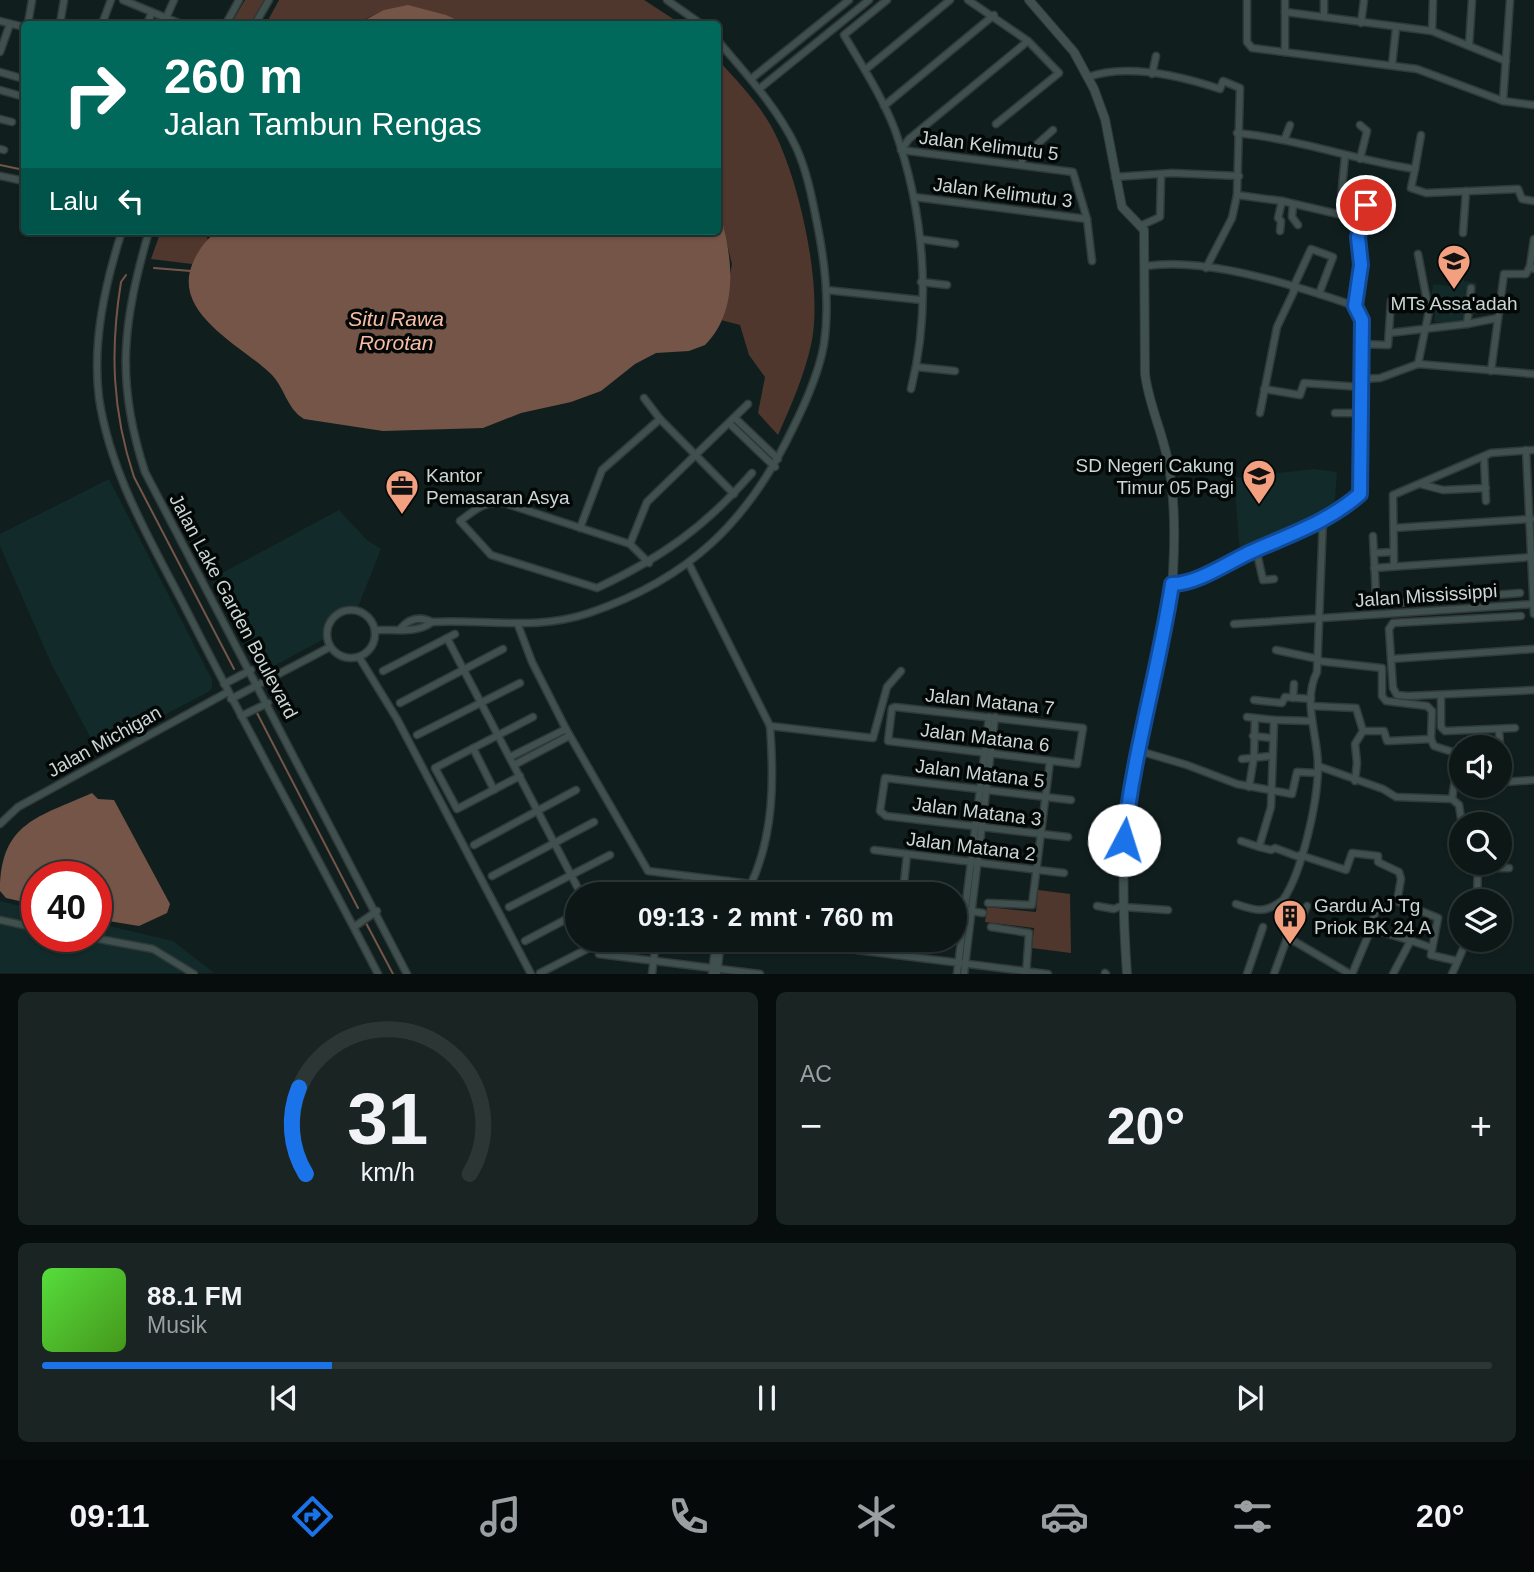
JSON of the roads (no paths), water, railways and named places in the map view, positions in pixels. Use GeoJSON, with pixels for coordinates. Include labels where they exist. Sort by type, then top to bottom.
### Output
{"type":"FeatureCollection","features":[{"type":"Feature","properties":{"kind":"street"},"geometry":{"type":"LineString","coordinates":[[27,21],[32,0]]}},
{"type":"Feature","properties":{"kind":"street"},"geometry":{"type":"LineString","coordinates":[[60,21],[64,0]]}},
{"type":"Feature","properties":{"kind":"street"},"geometry":{"type":"LineString","coordinates":[[104,21],[111,0]]}},
{"type":"Feature","properties":{"kind":"street"},"geometry":{"type":"LineString","coordinates":[[123,0],[174,21]]}},
{"type":"Feature","properties":{"kind":"street"},"geometry":{"type":"LineString","coordinates":[[143,9],[146,0]]}},
{"type":"Feature","properties":{"kind":"street"},"geometry":{"type":"LineString","coordinates":[[166,18],[174,0]]}},
{"type":"Feature","properties":{"kind":"street"},"geometry":{"type":"LineString","coordinates":[[228,21],[239,0]]}},
{"type":"Feature","properties":{"kind":"street"},"geometry":{"type":"LineString","coordinates":[[257,21],[269,0]]}},
{"type":"Feature","properties":{"kind":"street"},"geometry":{"type":"LineString","coordinates":[[667,0],[697,21]]}},
{"type":"Feature","properties":{"kind":"street"},"geometry":{"type":"LineString","coordinates":[[751,79],[849,0]]}},
{"type":"Feature","properties":{"kind":"street"},"geometry":{"type":"LineString","coordinates":[[759,89],[869,0]]}},
{"type":"Feature","properties":{"kind":"street"},"geometry":{"type":"LineString","coordinates":[[887,0],[844,35],[884,106],[914,197],[920,239],[922,325],[911,389]]}},
{"type":"Feature","properties":{"kind":"street"},"geometry":{"type":"LineString","coordinates":[[865,70],[950,0]]}},
{"type":"Feature","properties":{"kind":"street"},"geometry":{"type":"LineString","coordinates":[[968,0],[994,15],[1028,41],[1059,73],[996,124]]}},
{"type":"Feature","properties":{"kind":"street"},"geometry":{"type":"LineString","coordinates":[[1029,0],[1091,76],[1105,119],[1123,210],[1142,225],[1152,266],[1145,374],[1150,403],[1169,467],[1175,584],[1124,840],[1127,974]]}},
{"type":"Feature","properties":{"kind":"street"},"geometry":{"type":"LineString","coordinates":[[1247,0],[1248,46],[1392,65],[1436,74],[1503,101],[1534,105]]}},
{"type":"Feature","properties":{"kind":"street"},"geometry":{"type":"LineString","coordinates":[[1285,0],[1285,52]]}},
{"type":"Feature","properties":{"kind":"street"},"geometry":{"type":"LineString","coordinates":[[1324,0],[1324,17]]}},
{"type":"Feature","properties":{"kind":"street"},"geometry":{"type":"LineString","coordinates":[[1362,23],[1364,0]]}},
{"type":"Feature","properties":{"kind":"street"},"geometry":{"type":"LineString","coordinates":[[1432,31],[1433,0]]}},
{"type":"Feature","properties":{"kind":"street"},"geometry":{"type":"LineString","coordinates":[[1469,46],[1472,0]]}},
{"type":"Feature","properties":{"kind":"street"},"geometry":{"type":"LineString","coordinates":[[1503,101],[1510,0]]}},
{"type":"Feature","properties":{"kind":"street"},"geometry":{"type":"LineString","coordinates":[[148,21],[152,12]]}},
{"type":"Feature","properties":{"kind":"street"},"geometry":{"type":"LineString","coordinates":[[1285,12],[1432,31],[1506,61]]}},
{"type":"Feature","properties":{"kind":"street"},"geometry":{"type":"LineString","coordinates":[[884,106],[994,15]]}},
{"type":"Feature","properties":{"kind":"street"},"geometry":{"type":"LineString","coordinates":[[0,21],[21,25]]}},
{"type":"Feature","properties":{"kind":"street"},"geometry":{"type":"LineString","coordinates":[[0,52],[10,24]]}},
{"type":"Feature","properties":{"kind":"street"},"geometry":{"type":"LineString","coordinates":[[1392,65],[1396,28]]}},
{"type":"Feature","properties":{"kind":"street","name":"Jalan Kelimutu 5"},"geometry":{"type":"LineString","coordinates":[[1028,41],[909,138],[901,150],[1073,172],[1087,219]]}},
{"type":"Feature","properties":{"kind":"street"},"geometry":{"type":"LineString","coordinates":[[376,630],[424,628],[432,622],[519,625],[553,622],[588,613],[639,593],[689,564],[718,540],[751,503],[777,463],[807,400],[824,344],[824,256],[816,216],[796,148],[759,89],[721,44]]}},
{"type":"Feature","properties":{"kind":"street"},"geometry":{"type":"LineString","coordinates":[[1152,74],[1156,56]]}},
{"type":"Feature","properties":{"kind":"street"},"geometry":{"type":"LineString","coordinates":[[1091,76],[1107,71],[1152,74],[1220,89],[1223,81],[1240,88],[1237,195],[1232,218],[1206,268]]}},
{"type":"Feature","properties":{"kind":"street"},"geometry":{"type":"LineString","coordinates":[[0,72],[21,78]]}},
{"type":"Feature","properties":{"kind":"street"},"geometry":{"type":"LineString","coordinates":[[0,90],[21,96]]}},
{"type":"Feature","properties":{"kind":"street"},"geometry":{"type":"LineString","coordinates":[[0,119],[12,122]]}},
{"type":"Feature","properties":{"kind":"street"},"geometry":{"type":"LineString","coordinates":[[1285,138],[1290,125]]}},
{"type":"Feature","properties":{"kind":"street"},"geometry":{"type":"LineString","coordinates":[[1360,125],[1367,131],[1360,159]]}},
{"type":"Feature","properties":{"kind":"street"},"geometry":{"type":"LineString","coordinates":[[1021,165],[1023,157],[1053,130]]}},
{"type":"Feature","properties":{"kind":"street"},"geometry":{"type":"LineString","coordinates":[[1237,133],[1285,138],[1345,156],[1415,169]]}},
{"type":"Feature","properties":{"kind":"street"},"geometry":{"type":"LineString","coordinates":[[1421,135],[1413,190],[1441,194],[1518,188],[1522,199],[1534,201]]}},
{"type":"Feature","properties":{"kind":"street"},"geometry":{"type":"LineString","coordinates":[[1345,156],[1341,199],[1367,205],[1358,237],[1360,277],[1355,306]]}},
{"type":"Feature","properties":{"kind":"street"},"geometry":{"type":"LineString","coordinates":[[0,176],[21,180]]}},
{"type":"Feature","properties":{"kind":"street"},"geometry":{"type":"LineString","coordinates":[[1142,225],[1160,217],[1161,176]]}},
{"type":"Feature","properties":{"kind":"street"},"geometry":{"type":"LineString","coordinates":[[1115,177],[1239,176]]}},
{"type":"Feature","properties":{"kind":"street"},"geometry":{"type":"LineString","coordinates":[[1463,233],[1466,191]]}},
{"type":"Feature","properties":{"kind":"street"},"geometry":{"type":"LineString","coordinates":[[1237,195],[1282,201],[1342,215]]}},
{"type":"Feature","properties":{"kind":"street","name":"Jalan Kelimutu 3"},"geometry":{"type":"LineString","coordinates":[[914,197],[1087,219]]}},
{"type":"Feature","properties":{"kind":"street"},"geometry":{"type":"LineString","coordinates":[[1280,232],[1281,221],[1278,218],[1282,201]]}},
{"type":"Feature","properties":{"kind":"street"},"geometry":{"type":"LineString","coordinates":[[1293,204],[1292,217],[1298,225]]}},
{"type":"Feature","properties":{"kind":"street"},"geometry":{"type":"LineString","coordinates":[[1087,219],[1092,261]]}},
{"type":"Feature","properties":{"kind":"street"},"geometry":{"type":"LineString","coordinates":[[120,235],[103,305],[98,349],[99,396],[119,480],[378,974]]}},
{"type":"Feature","properties":{"kind":"street","name":"Jalan Lake Garden Boulevard"},"geometry":{"type":"LineString","coordinates":[[148,235],[128,307],[124,348],[132,431],[145,471],[260,685],[408,974]]}},
{"type":"Feature","properties":{"kind":"street"},"geometry":{"type":"LineString","coordinates":[[920,239],[956,244]]}},
{"type":"Feature","properties":{"kind":"street"},"geometry":{"type":"LineString","coordinates":[[1491,371],[1504,272],[1526,274],[1532,267],[1534,239]]}},
{"type":"Feature","properties":{"kind":"street"},"geometry":{"type":"LineString","coordinates":[[1260,413],[1277,327],[1311,249],[1333,257],[1319,294]]}},
{"type":"Feature","properties":{"kind":"street"},"geometry":{"type":"LineString","coordinates":[[1418,254],[1429,311],[1418,364]]}},
{"type":"Feature","properties":{"kind":"street"},"geometry":{"type":"LineString","coordinates":[[1152,266],[1206,268],[1253,276],[1355,306],[1362,317],[1360,494],[1324,519],[1294,535],[1175,584]]}},
{"type":"Feature","properties":{"kind":"street"},"geometry":{"type":"LineString","coordinates":[[921,282],[947,285]]}},
{"type":"Feature","properties":{"kind":"street"},"geometry":{"type":"LineString","coordinates":[[1467,324],[1471,288]]}},
{"type":"Feature","properties":{"kind":"street"},"geometry":{"type":"LineString","coordinates":[[826,290],[921,300]]}},
{"type":"Feature","properties":{"kind":"street"},"geometry":{"type":"LineString","coordinates":[[1361,344],[1387,345],[1391,301]]}},
{"type":"Feature","properties":{"kind":"street"},"geometry":{"type":"LineString","coordinates":[[1389,333],[1498,318]]}},
{"type":"Feature","properties":{"kind":"street"},"geometry":{"type":"LineString","coordinates":[[1361,379],[1396,374],[1418,364],[1534,374]]}},
{"type":"Feature","properties":{"kind":"street"},"geometry":{"type":"LineString","coordinates":[[916,367],[955,371]]}},
{"type":"Feature","properties":{"kind":"street"},"geometry":{"type":"LineString","coordinates":[[1264,389],[1300,395],[1304,383],[1361,387]]}},
{"type":"Feature","properties":{"kind":"street"},"geometry":{"type":"LineString","coordinates":[[644,398],[660,419],[734,495]]}},
{"type":"Feature","properties":{"kind":"street"},"geometry":{"type":"LineString","coordinates":[[630,544],[647,502],[748,404]]}},
{"type":"Feature","properties":{"kind":"street"},"geometry":{"type":"LineString","coordinates":[[1335,413],[1361,413]]}},
{"type":"Feature","properties":{"kind":"street"},"geometry":{"type":"LineString","coordinates":[[580,528],[602,470],[660,419]]}},
{"type":"Feature","properties":{"kind":"street"},"geometry":{"type":"LineString","coordinates":[[732,421],[777,463]]}},
{"type":"Feature","properties":{"kind":"street"},"geometry":{"type":"LineString","coordinates":[[1526,450],[1534,614]]}},
{"type":"Feature","properties":{"kind":"street"},"geometry":{"type":"LineString","coordinates":[[1394,566],[1392,496],[1484,456],[1534,450]]}},
{"type":"Feature","properties":{"kind":"street"},"geometry":{"type":"LineString","coordinates":[[1484,456],[1486,501]]}},
{"type":"Feature","properties":{"kind":"street"},"geometry":{"type":"LineString","coordinates":[[649,563],[630,544],[492,501],[481,505],[460,521],[491,555],[597,588],[649,563],[694,533],[734,495],[752,473]]}},
{"type":"Feature","properties":{"kind":"street"},"geometry":{"type":"LineString","coordinates":[[1420,484],[1443,490],[1486,488]]}},
{"type":"Feature","properties":{"kind":"street"},"geometry":{"type":"LineString","coordinates":[[1236,904],[1260,912],[1268,911],[1283,900],[1292,887],[1311,824],[1318,769],[1310,686],[1317,673],[1324,519]]}},
{"type":"Feature","properties":{"kind":"street"},"geometry":{"type":"LineString","coordinates":[[1394,528],[1531,519]]}},
{"type":"Feature","properties":{"kind":"street"},"geometry":{"type":"LineString","coordinates":[[1373,536],[1376,597],[1383,604],[1520,593]]}},
{"type":"Feature","properties":{"kind":"street"},"geometry":{"type":"LineString","coordinates":[[1256,549],[1263,580],[1274,579]]}},
{"type":"Feature","properties":{"kind":"street"},"geometry":{"type":"LineString","coordinates":[[1374,553],[1393,552]]}},
{"type":"Feature","properties":{"kind":"street"},"geometry":{"type":"LineString","coordinates":[[1374,568],[1532,557]]}},
{"type":"Feature","properties":{"kind":"street"},"geometry":{"type":"LineString","coordinates":[[689,564],[770,726],[773,766],[770,818],[752,882]]}},
{"type":"Feature","properties":{"kind":"street","name":"Jalan Mississippi"},"geometry":{"type":"LineString","coordinates":[[1234,624],[1534,604]]}},
{"type":"Feature","properties":{"kind":"street"},"geometry":{"type":"LineString","coordinates":[[351,610],[365,614],[376,630],[374,644],[359,657],[343,657],[330,647],[327,639],[330,622],[342,611],[351,610]]}},
{"type":"Feature","properties":{"kind":"street"},"geometry":{"type":"LineString","coordinates":[[1521,616],[1393,623],[1389,629],[1392,688],[1397,695],[1534,690]]}},
{"type":"Feature","properties":{"kind":"street"},"geometry":{"type":"LineString","coordinates":[[519,625],[532,662],[568,732],[648,871],[734,882]]}},
{"type":"Feature","properties":{"kind":"street"},"geometry":{"type":"LineString","coordinates":[[383,671],[455,634]]}},
{"type":"Feature","properties":{"kind":"street"},"geometry":{"type":"LineString","coordinates":[[447,638],[575,882]]}},
{"type":"Feature","properties":{"kind":"street","name":"Jalan Michigan"},"geometry":{"type":"LineString","coordinates":[[0,824],[18,807],[330,647]]}},
{"type":"Feature","properties":{"kind":"street"},"geometry":{"type":"LineString","coordinates":[[400,703],[503,649]]}},
{"type":"Feature","properties":{"kind":"street"},"geometry":{"type":"LineString","coordinates":[[1391,659],[1534,649]]}},
{"type":"Feature","properties":{"kind":"street"},"geometry":{"type":"LineString","coordinates":[[1276,650],[1318,660],[1382,668],[1382,696],[1385,701],[1431,708],[1431,739],[1434,746],[1459,754],[1452,799]]}},
{"type":"Feature","properties":{"kind":"street"},"geometry":{"type":"LineString","coordinates":[[359,657],[397,719],[531,974]]}},
{"type":"Feature","properties":{"kind":"street"},"geometry":{"type":"LineString","coordinates":[[224,684],[251,670]]}},
{"type":"Feature","properties":{"kind":"street"},"geometry":{"type":"LineString","coordinates":[[770,726],[873,738],[887,687],[901,671]]}},
{"type":"Feature","properties":{"kind":"street"},"geometry":{"type":"LineString","coordinates":[[417,735],[520,683]]}},
{"type":"Feature","properties":{"kind":"street"},"geometry":{"type":"LineString","coordinates":[[1293,698],[1294,684]]}},
{"type":"Feature","properties":{"kind":"street"},"geometry":{"type":"LineString","coordinates":[[1441,695],[1441,727],[1445,731],[1515,729]]}},
{"type":"Feature","properties":{"kind":"street"},"geometry":{"type":"LineString","coordinates":[[1254,700],[1282,703],[1284,697],[1311,703],[1354,707],[1363,731]]}},
{"type":"Feature","properties":{"kind":"street"},"geometry":{"type":"LineString","coordinates":[[241,716],[268,703]]}},
{"type":"Feature","properties":{"kind":"street","name":"Jalan Matana 7"},"geometry":{"type":"LineString","coordinates":[[888,741],[893,707],[1083,728],[1077,764]]}},
{"type":"Feature","properties":{"kind":"street"},"geometry":{"type":"LineString","coordinates":[[520,776],[457,809],[435,768],[533,717]]}},
{"type":"Feature","properties":{"kind":"street"},"geometry":{"type":"LineString","coordinates":[[964,974],[962,964],[992,717]]}},
{"type":"Feature","properties":{"kind":"street"},"geometry":{"type":"LineString","coordinates":[[1249,787],[1254,757],[1251,718],[1312,721]]}},
{"type":"Feature","properties":{"kind":"street"},"geometry":{"type":"LineString","coordinates":[[1259,847],[1268,820],[1272,792],[1273,720]]}},
{"type":"Feature","properties":{"kind":"street"},"geometry":{"type":"LineString","coordinates":[[1499,730],[1499,735]]}},
{"type":"Feature","properties":{"kind":"street"},"geometry":{"type":"LineString","coordinates":[[1363,731],[1385,732],[1387,741],[1431,739]]}},
{"type":"Feature","properties":{"kind":"street"},"geometry":{"type":"LineString","coordinates":[[1355,781],[1355,744],[1363,731]]}},
{"type":"Feature","properties":{"kind":"street"},"geometry":{"type":"LineString","coordinates":[[510,757],[568,732]]}},
{"type":"Feature","properties":{"kind":"street"},"geometry":{"type":"LineString","coordinates":[[514,765],[568,732]]}},
{"type":"Feature","properties":{"kind":"street"},"geometry":{"type":"LineString","coordinates":[[1253,736],[1272,738]]}},
{"type":"Feature","properties":{"kind":"street","name":"Jalan Matana 6"},"geometry":{"type":"LineString","coordinates":[[888,741],[1077,764]]}},
{"type":"Feature","properties":{"kind":"street"},"geometry":{"type":"LineString","coordinates":[[473,748],[494,790]]}},
{"type":"Feature","properties":{"kind":"street"},"geometry":{"type":"LineString","coordinates":[[1142,752],[1272,792],[1294,794],[1298,772],[1318,769],[1402,798],[1452,799],[1459,805],[1460,812]]}},
{"type":"Feature","properties":{"kind":"street"},"geometry":{"type":"LineString","coordinates":[[1242,759],[1271,756]]}},
{"type":"Feature","properties":{"kind":"street"},"geometry":{"type":"LineString","coordinates":[[988,903],[1031,907],[1051,761]]}},
{"type":"Feature","properties":{"kind":"street","name":"Jalan Matana 5"},"geometry":{"type":"LineString","coordinates":[[882,815],[885,778],[1071,800]]}},
{"type":"Feature","properties":{"kind":"street"},"geometry":{"type":"LineString","coordinates":[[1512,782],[1534,780]]}},
{"type":"Feature","properties":{"kind":"street"},"geometry":{"type":"LineString","coordinates":[[474,845],[576,790]]}},
{"type":"Feature","properties":{"kind":"street","name":"Jalan Matana 3"},"geometry":{"type":"LineString","coordinates":[[882,815],[1068,837]]}},
{"type":"Feature","properties":{"kind":"street"},"geometry":{"type":"LineString","coordinates":[[492,876],[594,822]]}},
{"type":"Feature","properties":{"kind":"street"},"geometry":{"type":"LineString","coordinates":[[1241,841],[1271,850],[1275,848],[1346,870],[1352,853],[1378,856],[1378,862],[1399,872],[1401,880],[1397,901],[1438,918],[1432,955],[1457,961]]}},
{"type":"Feature","properties":{"kind":"street","name":"Jalan Matana 2"},"geometry":{"type":"LineString","coordinates":[[874,850],[1064,873]]}},
{"type":"Feature","properties":{"kind":"street"},"geometry":{"type":"LineString","coordinates":[[904,882],[907,854]]}},
{"type":"Feature","properties":{"kind":"street"},"geometry":{"type":"LineString","coordinates":[[509,907],[610,855]]}},
{"type":"Feature","properties":{"kind":"street"},"geometry":{"type":"LineString","coordinates":[[1283,900],[1294,919]]}},
{"type":"Feature","properties":{"kind":"street"},"geometry":{"type":"LineString","coordinates":[[1287,937],[1351,974],[1371,929],[1377,903]]}},
{"type":"Feature","properties":{"kind":"street"},"geometry":{"type":"LineString","coordinates":[[1097,906],[1168,910]]}},
{"type":"Feature","properties":{"kind":"street"},"geometry":{"type":"LineString","coordinates":[[1294,919],[1302,917],[1307,906]]}},
{"type":"Feature","properties":{"kind":"street"},"geometry":{"type":"LineString","coordinates":[[354,927],[377,911]]}},
{"type":"Feature","properties":{"kind":"street"},"geometry":{"type":"LineString","coordinates":[[968,911],[983,912]]}},
{"type":"Feature","properties":{"kind":"street"},"geometry":{"type":"LineString","coordinates":[[1274,974],[1294,919]]}},
{"type":"Feature","properties":{"kind":"street"},"geometry":{"type":"LineString","coordinates":[[0,920],[21,925]]}},
{"type":"Feature","properties":{"kind":"street"},"geometry":{"type":"LineString","coordinates":[[526,941],[565,920]]}},
{"type":"Feature","properties":{"kind":"street"},"geometry":{"type":"LineString","coordinates":[[1247,974],[1263,926]]}},
{"type":"Feature","properties":{"kind":"street"},"geometry":{"type":"LineString","coordinates":[[991,927],[1029,933],[1026,972]]}},
{"type":"Feature","properties":{"kind":"street"},"geometry":{"type":"LineString","coordinates":[[1371,929],[1432,948]]}},
{"type":"Feature","properties":{"kind":"street"},"geometry":{"type":"LineString","coordinates":[[1394,974],[1410,940]]}},
{"type":"Feature","properties":{"kind":"street"},"geometry":{"type":"LineString","coordinates":[[112,941],[153,949],[194,974]]}},
{"type":"Feature","properties":{"kind":"street"},"geometry":{"type":"LineString","coordinates":[[540,973],[578,952]]}},
{"type":"Feature","properties":{"kind":"street"},"geometry":{"type":"LineString","coordinates":[[652,974],[654,952]]}},
{"type":"Feature","properties":{"kind":"street"},"geometry":{"type":"LineString","coordinates":[[715,971],[717,952]]}},
{"type":"Feature","properties":{"kind":"street"},"geometry":{"type":"LineString","coordinates":[[873,952],[1048,974]]}},
{"type":"Feature","properties":{"kind":"street"},"geometry":{"type":"LineString","coordinates":[[1452,974],[1461,952]]}},
{"type":"Feature","properties":{"kind":"street"},"geometry":{"type":"LineString","coordinates":[[599,954],[715,971],[760,974]]}},
{"type":"Feature","properties":{"kind":"street"},"geometry":{"type":"LineString","coordinates":[[957,974],[962,964]]}},
{"type":"Feature","properties":{"kind":"water"},"geometry":{"type":"Polygon","coordinates":[[[408,5],[459,21],[363,21],[384,10],[408,5]]]}},
{"type":"Feature","properties":{"kind":"water","name":"Situ Rawa Rorotan"},"geometry":{"type":"Polygon","coordinates":[[[721,218],[730,261],[729,297],[716,331],[705,345],[689,351],[656,353],[635,364],[601,391],[571,402],[521,413],[483,428],[383,431],[304,419],[293,409],[270,373],[210,324],[198,310],[191,294],[189,277],[195,258],[213,235],[721,235],[721,218]]]}},
{"type":"Feature","properties":{"kind":"water"},"geometry":{"type":"Polygon","coordinates":[[[92,793],[98,799],[114,800],[170,904],[167,913],[139,926],[112,922],[112,861],[21,861],[21,901],[6,898],[0,891],[7,850],[15,836],[26,825],[92,793]]]}},
{"type":"Feature","properties":{"kind":"waterway"},"geometry":{"type":"LineString","coordinates":[[0,165],[21,169]]}},
{"type":"Feature","properties":{"kind":"waterway"},"geometry":{"type":"LineString","coordinates":[[154,268],[191,271]]}},
{"type":"Feature","properties":{"kind":"waterway"},"geometry":{"type":"LineString","coordinates":[[126,275],[121,282],[117,307],[114,356],[117,404],[127,452],[134,477],[234,669]]}},
{"type":"Feature","properties":{"kind":"waterway"},"geometry":{"type":"LineString","coordinates":[[257,713],[358,908]]}},
{"type":"Feature","properties":{"kind":"waterway"},"geometry":{"type":"LineString","coordinates":[[366,923],[393,974]]}},
{"type":"Feature","properties":{"kind":"place","name":"MTs Assa'adah"},"geometry":{"type":"Point","coordinates":[1454,291]}},
{"type":"Feature","properties":{"kind":"place","name":"SD Negeri Cakung Timur 05 Pagi"},"geometry":{"type":"Point","coordinates":[1259,506]}},
{"type":"Feature","properties":{"kind":"place","name":"Kantor Pemasaran Asya"},"geometry":{"type":"Point","coordinates":[402,516]}},
{"type":"Feature","properties":{"kind":"place","name":"Gardu AJ Tg Priok BK 24 A"},"geometry":{"type":"Point","coordinates":[1290,946]}}]}
